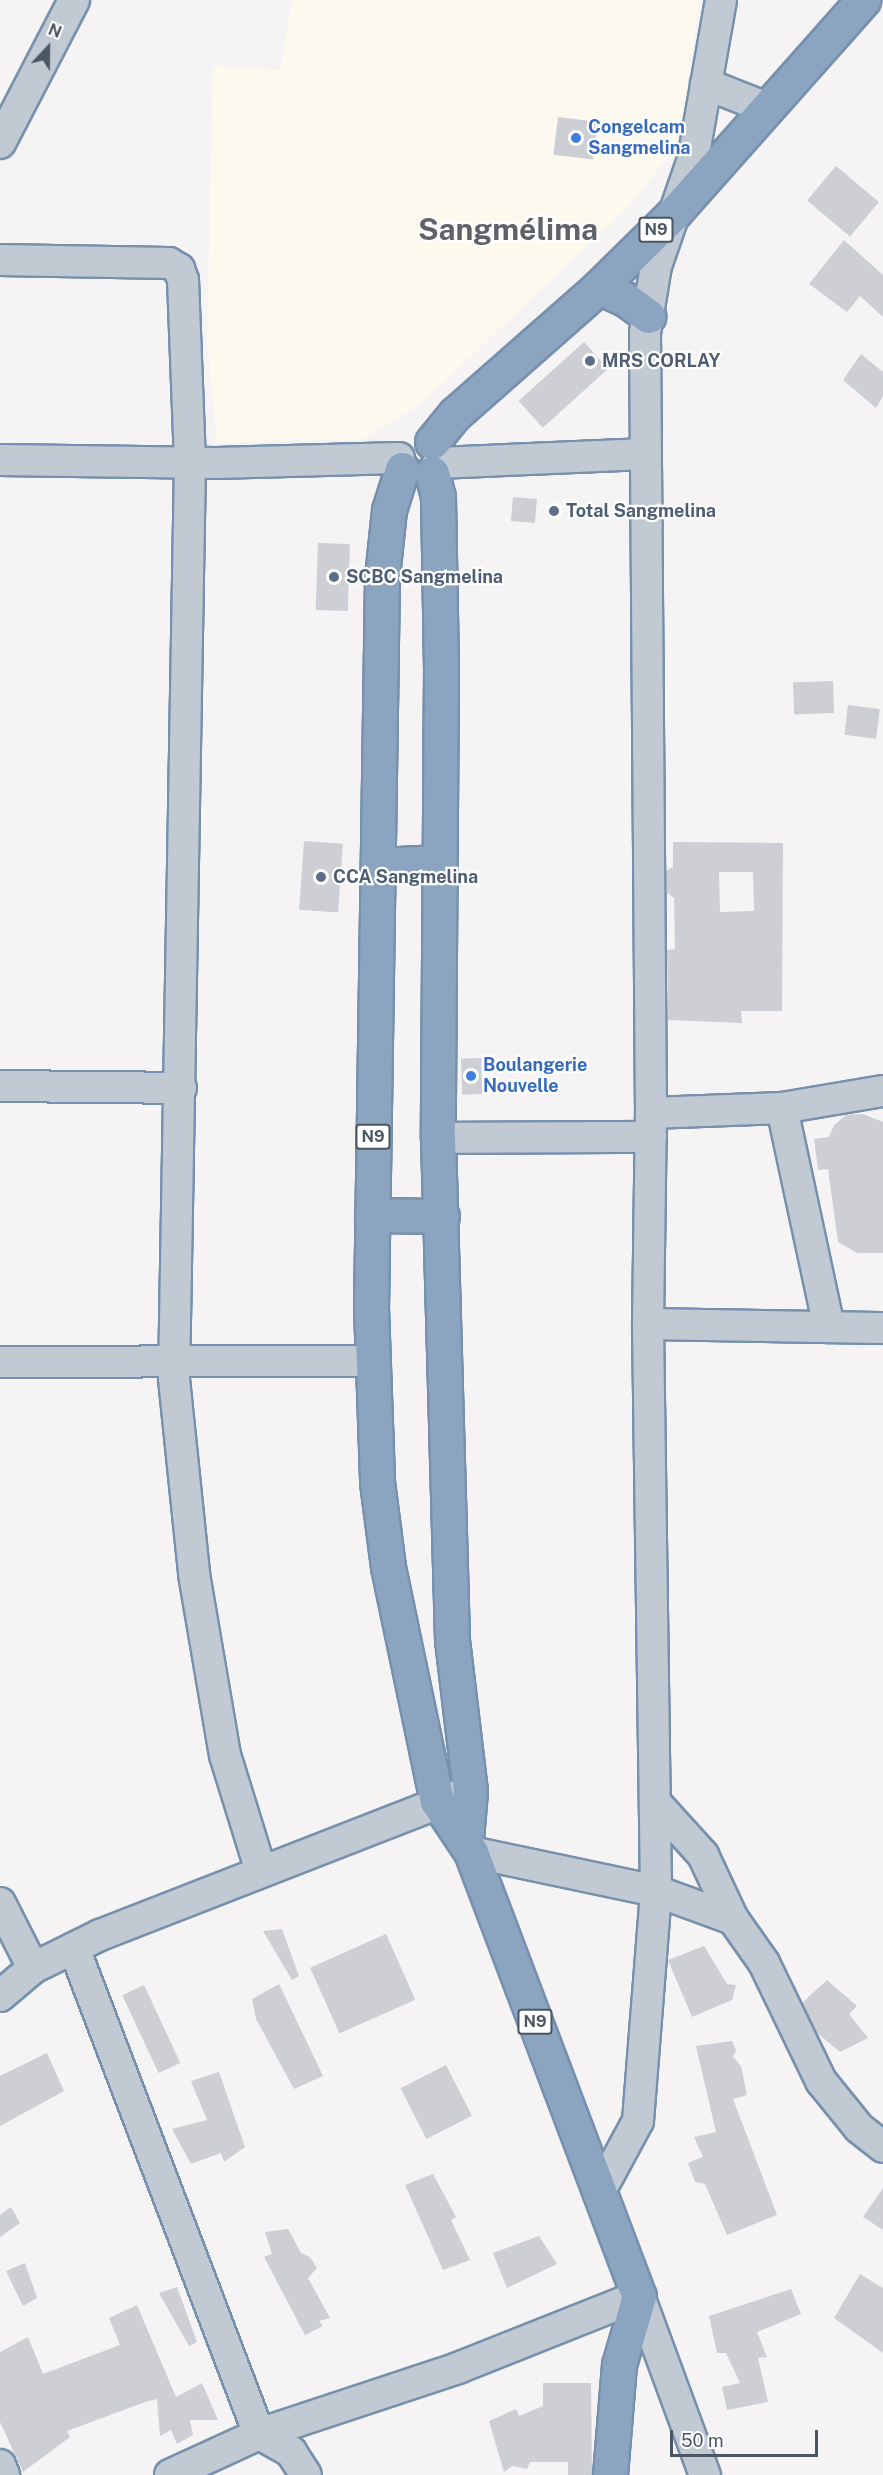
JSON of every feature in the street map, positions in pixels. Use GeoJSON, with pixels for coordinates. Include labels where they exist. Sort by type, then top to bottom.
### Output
{"type":"FeatureCollection","features":[{"type":"Feature","properties":{"kind":"highway","name":"N9"},"geometry":{"type":"LineString","coordinates":[[639,2296],[469,1845],[437,1801],[388,1568],[377,1482],[372,1215],[382,577],[389,510],[455,414],[599,287],[674,213],[863,0]]}},
{"type":"Feature","properties":{"kind":"highway"},"geometry":{"type":"LineString","coordinates":[[599,287],[625,299],[648,316]]}},
{"type":"Feature","properties":{"kind":"highway","name":"N9"},"geometry":{"type":"LineString","coordinates":[[421,461],[438,497],[441,657],[438,1138],[442,1216],[452,1640],[470,1791],[469,1845]]}},
{"type":"Feature","properties":{"kind":"highway"},"geometry":{"type":"LineString","coordinates":[[378,865],[439,862]]}},
{"type":"Feature","properties":{"kind":"highway"},"geometry":{"type":"LineString","coordinates":[[372,1215],[442,1216]]}},
{"type":"Feature","properties":{"kind":"highway"},"geometry":{"type":"LineString","coordinates":[[610,2475],[619,2365],[639,2296]]}},
{"type":"Feature","properties":{"kind":"street"},"geometry":{"type":"LineString","coordinates":[[2,131],[74,0]]}},
{"type":"Feature","properties":{"kind":"street"},"geometry":{"type":"LineString","coordinates":[[599,2193],[638,2121],[656,1891],[648,1324],[651,1125],[646,454],[648,316],[656,266],[693,159],[721,0]]}},
{"type":"Feature","properties":{"kind":"street"},"geometry":{"type":"LineString","coordinates":[[706,84],[767,108]]}},
{"type":"Feature","properties":{"kind":"street"},"geometry":{"type":"LineString","coordinates":[[0,260],[169,263],[179,269],[183,280],[190,463],[181,1088],[174,1362],[194,1574],[217,1710],[225,1755],[261,1871]]}},
{"type":"Feature","properties":{"kind":"street"},"geometry":{"type":"LineString","coordinates":[[0,460],[190,463],[421,461],[646,454]]}},
{"type":"Feature","properties":{"kind":"street"},"geometry":{"type":"LineString","coordinates":[[0,1086],[181,1088]]}},
{"type":"Feature","properties":{"kind":"street"},"geometry":{"type":"LineString","coordinates":[[438,1138],[651,1125],[782,1108],[883,1091]]}},
{"type":"Feature","properties":{"kind":"street"},"geometry":{"type":"LineString","coordinates":[[782,1108],[829,1327]]}},
{"type":"Feature","properties":{"kind":"street"},"geometry":{"type":"LineString","coordinates":[[648,1324],[883,1328]]}},
{"type":"Feature","properties":{"kind":"street"},"geometry":{"type":"LineString","coordinates":[[0,1362],[373,1361]]}},
{"type":"Feature","properties":{"kind":"street"},"geometry":{"type":"LineString","coordinates":[[0,1996],[33,1968],[74,1948],[437,1801],[470,1791]]}},
{"type":"Feature","properties":{"kind":"street"},"geometry":{"type":"LineString","coordinates":[[655,1802],[703,1855],[733,1918],[764,1964],[821,2081],[859,2128],[883,2147]]}},
{"type":"Feature","properties":{"kind":"street"},"geometry":{"type":"LineString","coordinates":[[469,1845],[656,1891],[733,1918]]}},
{"type":"Feature","properties":{"kind":"street"},"geometry":{"type":"LineString","coordinates":[[0,1903],[33,1968]]}},
{"type":"Feature","properties":{"kind":"street"},"geometry":{"type":"LineString","coordinates":[[74,1948],[260,2434],[291,2452],[306,2475]]}},
{"type":"Feature","properties":{"kind":"street"},"geometry":{"type":"LineString","coordinates":[[170,2475],[260,2434],[458,2368],[639,2296],[705,2475]]}},
{"type":"Feature","properties":{"kind":"street"},"geometry":{"type":"LineString","coordinates":[[0,2465],[4,2475]]}},
{"type":"Feature","properties":{"kind":"shaded area"},"geometry":{"type":"Polygon","coordinates":[[[292,0],[700,0],[680,141],[631,204],[422,403],[364,439],[217,443],[207,341],[213,66],[280,70],[292,0]]]}},
{"type":"Feature","properties":{"kind":"building","name":"Congelcam Sangmelina"},"geometry":{"type":"Polygon","coordinates":[[[558,117],[598,122],[593,160],[553,155],[558,117]]]}},
{"type":"Feature","properties":{"kind":"building"},"geometry":{"type":"Polygon","coordinates":[[[836,166],[879,202],[850,236],[807,200],[836,166]]]}},
{"type":"Feature","properties":{"kind":"building"},"geometry":{"type":"Polygon","coordinates":[[[844,240],[883,275],[883,317],[860,296],[847,312],[809,284],[844,240]]]}},
{"type":"Feature","properties":{"kind":"building"},"geometry":{"type":"Polygon","coordinates":[[[584,342],[608,369],[543,428],[519,401],[584,342]]]}},
{"type":"Feature","properties":{"kind":"building"},"geometry":{"type":"Polygon","coordinates":[[[861,354],[883,372],[883,396],[876,408],[843,380],[861,354]]]}},
{"type":"Feature","properties":{"kind":"building"},"geometry":{"type":"Polygon","coordinates":[[[513,497],[537,499],[535,523],[511,521],[513,497]]]}},
{"type":"Feature","properties":{"kind":"building","name":"SCBC Sangmelina"},"geometry":{"type":"Polygon","coordinates":[[[318,543],[350,544],[348,611],[316,610],[318,543]]]}},
{"type":"Feature","properties":{"kind":"building"},"geometry":{"type":"Polygon","coordinates":[[[833,681],[834,713],[794,714],[793,682],[833,681]]]}},
{"type":"Feature","properties":{"kind":"building"},"geometry":{"type":"Polygon","coordinates":[[[848,705],[880,709],[876,739],[844,735],[848,705]]]}},
{"type":"Feature","properties":{"kind":"building","name":"CCA Sangmelina"},"geometry":{"type":"Polygon","coordinates":[[[304,841],[343,844],[338,913],[299,910],[304,841]]]}},
{"type":"Feature","properties":{"kind":"building"},"geometry":{"type":"Polygon","coordinates":[[[673,842],[783,843],[782,1011],[741,1011],[742,1023],[668,1020],[667,950],[675,949],[674,898],[667,893],[666,871],[673,867],[673,842]],[[719,872],[720,912],[754,911],[753,872],[719,872]]]}},
{"type":"Feature","properties":{"kind":"building","name":"Boulangerie Nouvelle"},"geometry":{"type":"Polygon","coordinates":[[[481,1058],[482,1094],[462,1095],[461,1059],[481,1058]]]}},
{"type":"Feature","properties":{"kind":"building"},"geometry":{"type":"Polygon","coordinates":[[[863,1114],[883,1122],[883,1253],[857,1253],[838,1242],[828,1169],[818,1170],[814,1139],[829,1137],[834,1125],[846,1115],[863,1114]]]}},
{"type":"Feature","properties":{"kind":"building"},"geometry":{"type":"Polygon","coordinates":[[[282,1929],[299,1976],[292,1980],[263,1931],[282,1929]]]}},
{"type":"Feature","properties":{"kind":"building"},"geometry":{"type":"Polygon","coordinates":[[[386,1934],[415,2000],[339,2034],[310,1968],[386,1934]]]}},
{"type":"Feature","properties":{"kind":"building"},"geometry":{"type":"Polygon","coordinates":[[[704,1946],[727,1984],[736,1985],[732,2000],[692,2017],[668,1960],[704,1946]]]}},
{"type":"Feature","properties":{"kind":"building"},"geometry":{"type":"Polygon","coordinates":[[[827,1980],[857,2006],[849,2014],[868,2038],[840,2052],[816,2032],[802,2003],[827,1980]]]}},
{"type":"Feature","properties":{"kind":"building"},"geometry":{"type":"Polygon","coordinates":[[[279,1984],[323,2076],[294,2089],[256,2019],[252,1999],[279,1984]]]}},
{"type":"Feature","properties":{"kind":"building"},"geometry":{"type":"Polygon","coordinates":[[[144,1985],[180,2063],[159,2073],[122,1995],[144,1985]]]}},
{"type":"Feature","properties":{"kind":"building"},"geometry":{"type":"Polygon","coordinates":[[[732,2041],[736,2050],[733,2057],[741,2066],[747,2095],[733,2099],[777,2215],[727,2235],[705,2184],[695,2182],[688,2163],[703,2157],[694,2137],[716,2132],[696,2046],[732,2041]]]}},
{"type":"Feature","properties":{"kind":"building"},"geometry":{"type":"Polygon","coordinates":[[[47,2053],[64,2091],[0,2126],[0,2076],[47,2053]]]}},
{"type":"Feature","properties":{"kind":"building"},"geometry":{"type":"Polygon","coordinates":[[[446,2065],[472,2116],[426,2139],[401,2088],[446,2065]]]}},
{"type":"Feature","properties":{"kind":"building"},"geometry":{"type":"Polygon","coordinates":[[[219,2072],[245,2147],[224,2162],[221,2153],[191,2164],[172,2129],[207,2120],[191,2081],[219,2072]]]}},
{"type":"Feature","properties":{"kind":"building"},"geometry":{"type":"Polygon","coordinates":[[[433,2174],[456,2217],[451,2220],[470,2260],[443,2270],[405,2185],[433,2174]]]}},
{"type":"Feature","properties":{"kind":"building"},"geometry":{"type":"Polygon","coordinates":[[[883,2188],[883,2230],[863,2217],[883,2188]]]}},
{"type":"Feature","properties":{"kind":"building"},"geometry":{"type":"Polygon","coordinates":[[[11,2207],[20,2223],[0,2237],[0,2215],[11,2207]]]}},
{"type":"Feature","properties":{"kind":"building"},"geometry":{"type":"Polygon","coordinates":[[[288,2229],[301,2253],[310,2257],[317,2268],[308,2278],[330,2318],[319,2321],[323,2326],[305,2335],[264,2257],[272,2254],[265,2232],[288,2229]]]}},
{"type":"Feature","properties":{"kind":"building"},"geometry":{"type":"Polygon","coordinates":[[[539,2236],[557,2264],[507,2288],[493,2253],[539,2236]]]}},
{"type":"Feature","properties":{"kind":"building"},"geometry":{"type":"Polygon","coordinates":[[[25,2263],[37,2298],[23,2306],[6,2271],[25,2263]]]}},
{"type":"Feature","properties":{"kind":"building"},"geometry":{"type":"Polygon","coordinates":[[[860,2274],[883,2288],[883,2353],[834,2318],[860,2274]]]}},
{"type":"Feature","properties":{"kind":"building"},"geometry":{"type":"Polygon","coordinates":[[[177,2287],[197,2342],[189,2346],[159,2293],[177,2287]]]}},
{"type":"Feature","properties":{"kind":"building"},"geometry":{"type":"Polygon","coordinates":[[[791,2289],[801,2314],[757,2332],[767,2357],[758,2358],[768,2402],[727,2410],[722,2387],[740,2383],[726,2353],[717,2353],[709,2316],[791,2289]]]}},
{"type":"Feature","properties":{"kind":"building"},"geometry":{"type":"Polygon","coordinates":[[[137,2305],[176,2397],[202,2383],[218,2420],[190,2420],[193,2435],[177,2444],[171,2430],[160,2436],[157,2399],[145,2402],[67,2431],[70,2437],[23,2472],[0,2422],[0,2352],[28,2337],[43,2374],[120,2345],[109,2318],[137,2305]]]}},
{"type":"Feature","properties":{"kind":"building"},"geometry":{"type":"Polygon","coordinates":[[[543,2383],[591,2383],[592,2475],[568,2475],[568,2462],[530,2462],[527,2469],[512,2466],[504,2472],[489,2421],[516,2409],[519,2416],[543,2406],[543,2383]]]}},
{"type":"Feature","properties":{"kind":"place","name":"Congelcam Sangmelina"},"geometry":{"type":"Point","coordinates":[576,138]}},
{"type":"Feature","properties":{"kind":"place","name":"MRS CORLAY"},"geometry":{"type":"Point","coordinates":[590,361]}},
{"type":"Feature","properties":{"kind":"place","name":"Total Sangmelina"},"geometry":{"type":"Point","coordinates":[554,511]}},
{"type":"Feature","properties":{"kind":"place","name":"SCBC Sangmelina"},"geometry":{"type":"Point","coordinates":[334,577]}},
{"type":"Feature","properties":{"kind":"place","name":"CCA Sangmelina"},"geometry":{"type":"Point","coordinates":[321,877]}},
{"type":"Feature","properties":{"kind":"place","name":"Boulangerie Nouvelle"},"geometry":{"type":"Point","coordinates":[471,1076]}},
{"type":"Feature","properties":{"kind":"district","name":"Sangmélima"},"geometry":{"type":"Point","coordinates":[508,229]}}]}
